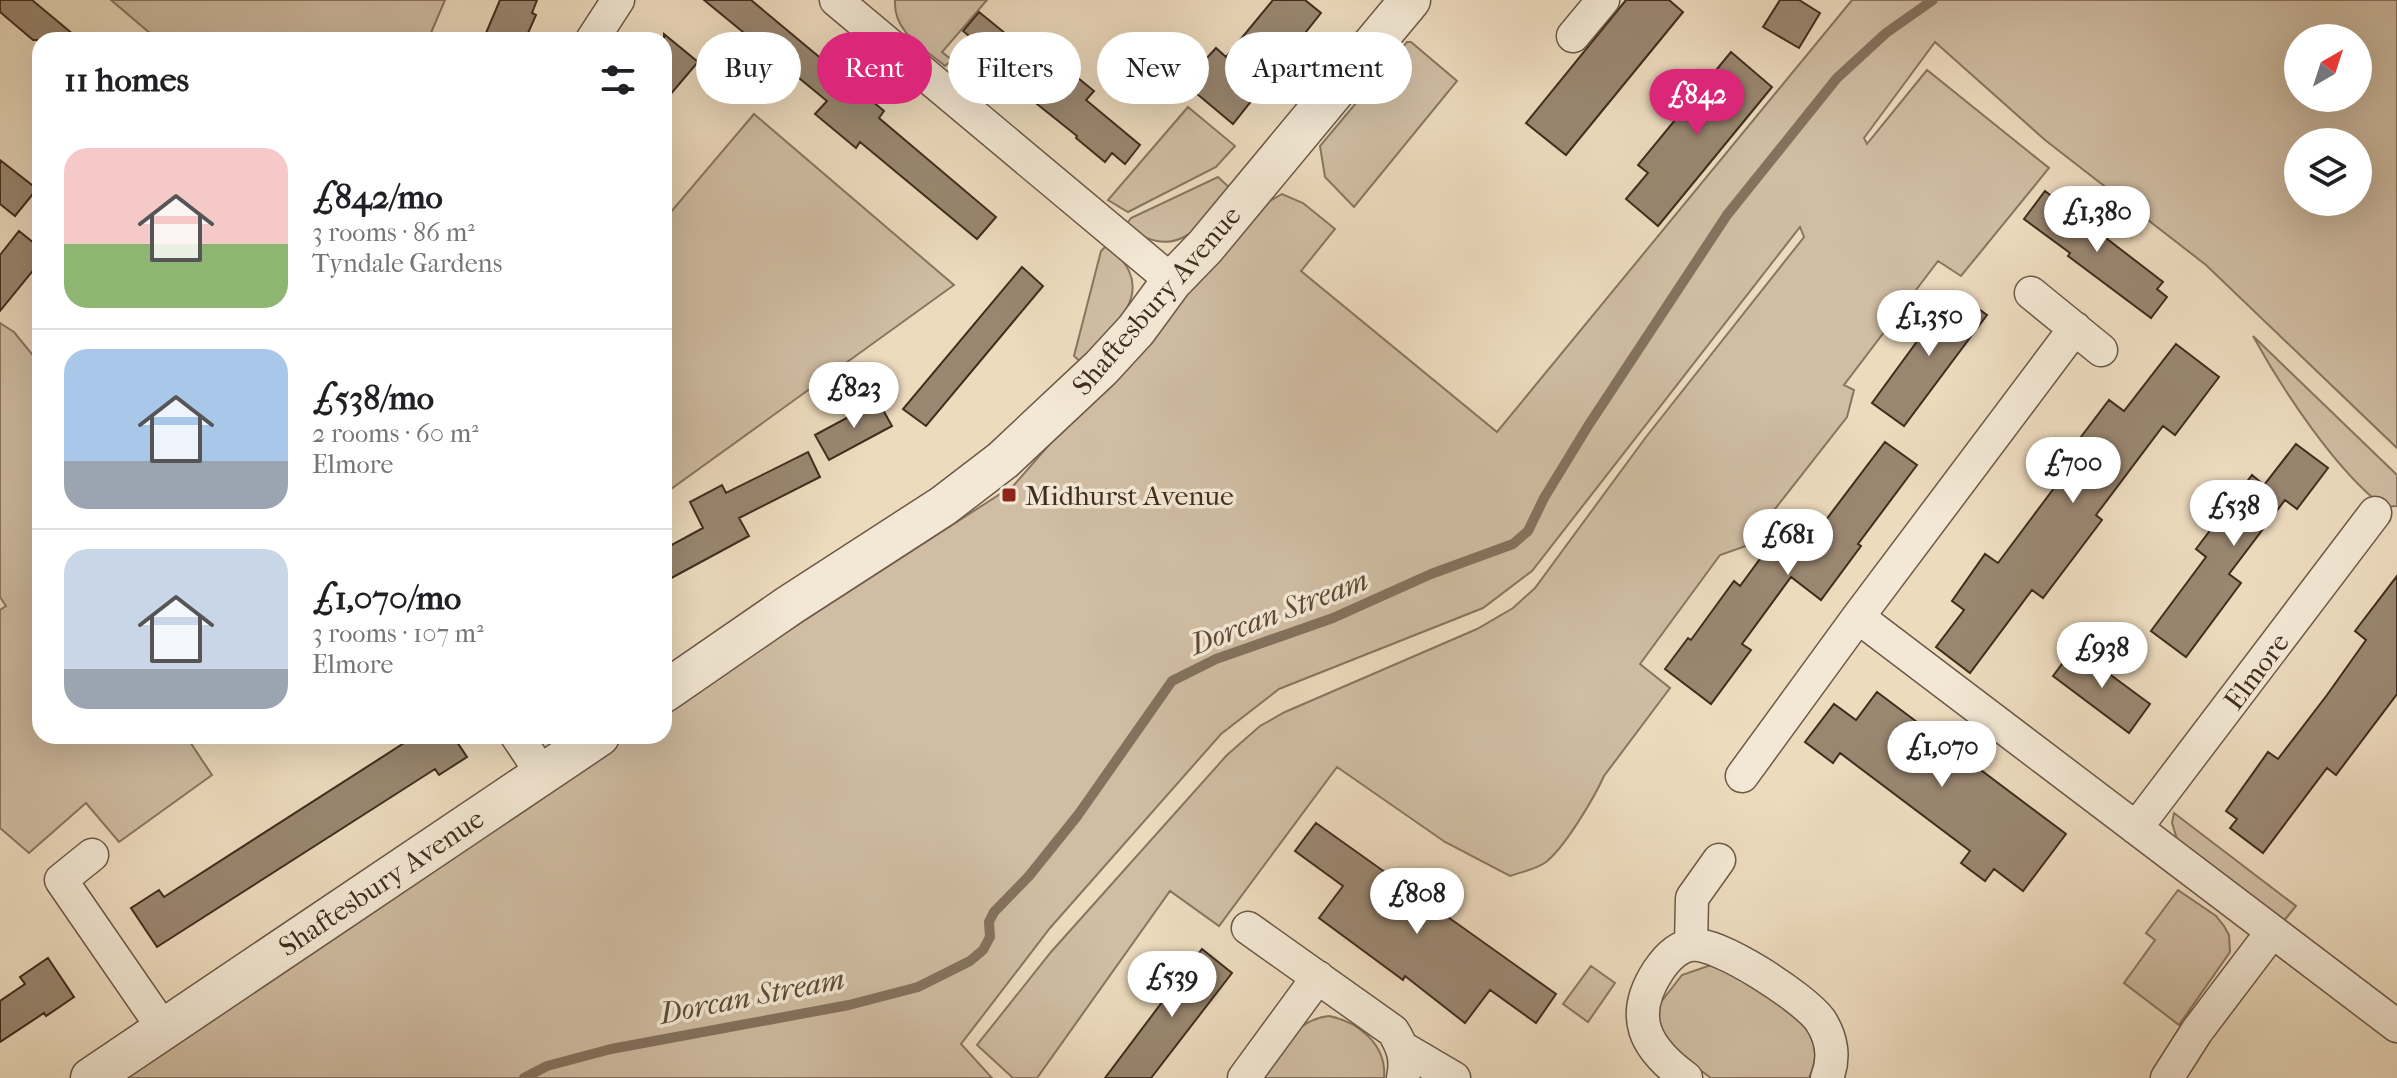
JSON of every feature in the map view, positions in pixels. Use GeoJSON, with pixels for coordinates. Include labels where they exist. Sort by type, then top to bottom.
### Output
{"type":"FeatureCollection","features":[{"type":"Feature","properties":{"kind":"street"},"geometry":{"type":"LineString","coordinates":[[597,32],[618,0]]}},
{"type":"Feature","properties":{"kind":"street","name":"Shaftesbury Avenue"},"geometry":{"type":"LineString","coordinates":[[672,686],[790,605],[943,506],[1003,460],[1101,368],[1136,330],[1172,281],[1205,247],[1410,0]]}},
{"type":"Feature","properties":{"kind":"street"},"geometry":{"type":"LineString","coordinates":[[1573,36],[1603,0]]}},
{"type":"Feature","properties":{"kind":"street"},"geometry":{"type":"LineString","coordinates":[[850,4],[1172,281]]}},
{"type":"Feature","properties":{"kind":"street"},"geometry":{"type":"LineString","coordinates":[[2031,293],[2101,350]]}},
{"type":"Feature","properties":{"kind":"street"},"geometry":{"type":"LineString","coordinates":[[1742,776],[2075,328]]}},
{"type":"Feature","properties":{"kind":"street","name":"Elmore"},"geometry":{"type":"LineString","coordinates":[[2136,828],[2375,513]]}},
{"type":"Feature","properties":{"kind":"street"},"geometry":{"type":"LineString","coordinates":[[1858,617],[2397,1026]]}},
{"type":"Feature","properties":{"kind":"street"},"geometry":{"type":"LineString","coordinates":[[522,744],[543,775]]}},
{"type":"Feature","properties":{"kind":"street","name":"Shaftesbury Avenue"},"geometry":{"type":"LineString","coordinates":[[91,1078],[588,744]]}},
{"type":"Feature","properties":{"kind":"street"},"geometry":{"type":"LineString","coordinates":[[92,855],[61,880],[163,1028]]}},
{"type":"Feature","properties":{"kind":"street"},"geometry":{"type":"LineString","coordinates":[[1691,945],[1692,898],[1719,860]]}},
{"type":"Feature","properties":{"kind":"street"},"geometry":{"type":"LineString","coordinates":[[1248,928],[1393,1031],[1403,1063],[1454,1078]]}},
{"type":"Feature","properties":{"kind":"street"},"geometry":{"type":"LineString","coordinates":[[2167,1078],[2197,1031],[2272,932]]}},
{"type":"Feature","properties":{"kind":"street"},"geometry":{"type":"LineString","coordinates":[[1686,1078],[1652,1047],[1641,1012],[1651,982],[1661,966],[1681,948],[1691,945],[1719,950],[1742,962],[1818,1017],[1830,1042],[1832,1058],[1827,1078]]}},
{"type":"Feature","properties":{"kind":"street"},"geometry":{"type":"LineString","coordinates":[[1244,1078],[1318,977]]}},
{"type":"Feature","properties":{"kind":"shaded area"},"geometry":{"type":"Polygon","coordinates":[[[111,0],[445,0],[431,32],[149,32],[111,0]]]}},
{"type":"Feature","properties":{"kind":"shaded area"},"geometry":{"type":"Polygon","coordinates":[[[895,0],[987,0],[959,32],[948,32],[948,45],[942,52],[948,57],[945,66],[932,56],[932,32],[906,32],[896,11],[895,0]]]}},
{"type":"Feature","properties":{"kind":"shaded area"},"geometry":{"type":"Polygon","coordinates":[[[1852,0],[2397,0],[2397,448],[2206,265],[2045,140],[1935,42],[1864,138],[1867,144],[1927,70],[2049,168],[1961,276],[1938,261],[1844,385],[1854,390],[1847,417],[1746,546],[1720,555],[1640,664],[1670,688],[1604,776],[1570,834],[1554,855],[1538,867],[1510,876],[1445,842],[1337,767],[1219,926],[1170,891],[1037,1078],[1013,1078],[977,1045],[1051,952],[1227,755],[1260,726],[1285,712],[1477,629],[1513,608],[1535,588],[1646,437],[1804,237],[1800,227],[1532,571],[1483,608],[1279,689],[1221,734],[1050,928],[961,1044],[992,1078],[111,1078],[341,922],[614,744],[672,744],[672,706],[1014,485],[1223,246],[1268,202],[1282,194],[1303,203],[1335,229],[1301,271],[1497,432],[1852,0]]]}},
{"type":"Feature","properties":{"kind":"shaded area"},"geometry":{"type":"Polygon","coordinates":[[[1412,43],[1457,81],[1354,207],[1325,177],[1320,146],[1355,104],[1412,104],[1412,43]]]}},
{"type":"Feature","properties":{"kind":"shaded area"},"geometry":{"type":"Polygon","coordinates":[[[1188,107],[1235,146],[1216,167],[1128,212],[1108,200],[1188,107]]]}},
{"type":"Feature","properties":{"kind":"shaded area"},"geometry":{"type":"Polygon","coordinates":[[[754,114],[954,285],[672,488],[672,211],[754,114]]]}},
{"type":"Feature","properties":{"kind":"shaded area"},"geometry":{"type":"Polygon","coordinates":[[[1218,177],[1232,190],[1186,236],[1173,241],[1159,241],[1143,236],[1126,225],[1131,218],[1218,177]]]}},
{"type":"Feature","properties":{"kind":"shaded area"},"geometry":{"type":"Polygon","coordinates":[[[1107,245],[1123,261],[1131,277],[1132,292],[1119,320],[1082,363],[1074,356],[1101,251],[1107,245]]]}},
{"type":"Feature","properties":{"kind":"shaded area"},"geometry":{"type":"Polygon","coordinates":[[[0,323],[14,332],[32,354],[32,744],[191,744],[212,775],[119,842],[86,803],[29,853],[0,828],[0,610],[6,606],[0,597],[0,323]]]}},
{"type":"Feature","properties":{"kind":"shaded area"},"geometry":{"type":"Polygon","coordinates":[[[2253,336],[2397,475],[2397,506],[2384,507],[2347,473],[2295,404],[2253,336]]]}},
{"type":"Feature","properties":{"kind":"shaded area"},"geometry":{"type":"Polygon","coordinates":[[[2174,813],[2296,906],[2283,922],[2177,839],[2172,823],[2174,813]]]}},
{"type":"Feature","properties":{"kind":"shaded area"},"geometry":{"type":"Polygon","coordinates":[[[2178,890],[2216,916],[2229,935],[2230,952],[2179,1025],[2124,983],[2155,940],[2146,933],[2178,890]]]}},
{"type":"Feature","properties":{"kind":"shaded area"},"geometry":{"type":"Polygon","coordinates":[[[1591,966],[1615,983],[1588,1022],[1563,1004],[1591,966]]]}},
{"type":"Feature","properties":{"kind":"shaded area"},"geometry":{"type":"Polygon","coordinates":[[[1708,966],[1731,971],[1779,1002],[1806,1027],[1813,1042],[1815,1059],[1809,1078],[1711,1078],[1672,1049],[1659,1026],[1661,1002],[1682,975],[1708,966]]]}},
{"type":"Feature","properties":{"kind":"shaded area"},"geometry":{"type":"Polygon","coordinates":[[[1329,1016],[1351,1024],[1369,1037],[1381,1055],[1384,1078],[1258,1078],[1297,1030],[1317,1018],[1329,1016]]]}},
{"type":"Feature","properties":{"kind":"building"},"geometry":{"type":"Polygon","coordinates":[[[0,0],[32,0],[70,32],[32,32],[32,39],[0,12],[0,0]]]}},
{"type":"Feature","properties":{"kind":"building"},"geometry":{"type":"Polygon","coordinates":[[[500,0],[537,0],[532,13],[536,15],[529,32],[486,32],[500,0]]]}},
{"type":"Feature","properties":{"kind":"building"},"geometry":{"type":"Polygon","coordinates":[[[704,0],[751,0],[789,32],[743,32],[704,0]]]}},
{"type":"Feature","properties":{"kind":"building"},"geometry":{"type":"Polygon","coordinates":[[[1273,0],[1305,0],[1321,13],[1306,32],[1247,32],[1273,0]]]}},
{"type":"Feature","properties":{"kind":"building"},"geometry":{"type":"Polygon","coordinates":[[[1626,0],[1669,0],[1683,12],[1566,155],[1526,123],[1626,0]]]}},
{"type":"Feature","properties":{"kind":"building"},"geometry":{"type":"Polygon","coordinates":[[[1780,0],[1799,0],[1820,13],[1799,48],[1763,27],[1780,0]]]}},
{"type":"Feature","properties":{"kind":"building"},"geometry":{"type":"Polygon","coordinates":[[[979,12],[1004,32],[964,32],[979,12]]]}},
{"type":"Feature","properties":{"kind":"building"},"geometry":{"type":"Polygon","coordinates":[[[672,41],[696,60],[696,64],[672,93],[672,41]]]}},
{"type":"Feature","properties":{"kind":"building"},"geometry":{"type":"Polygon","coordinates":[[[801,42],[817,55],[817,93],[801,80],[801,42]]]}},
{"type":"Feature","properties":{"kind":"building"},"geometry":{"type":"Polygon","coordinates":[[[1216,48],[1225,56],[1225,104],[1249,104],[1233,124],[1209,104],[1209,56],[1216,48]]]}},
{"type":"Feature","properties":{"kind":"building"},"geometry":{"type":"Polygon","coordinates":[[[1731,52],[1772,87],[1658,226],[1626,199],[1648,173],[1638,165],[1731,52]]]}},
{"type":"Feature","properties":{"kind":"building"},"geometry":{"type":"Polygon","coordinates":[[[1081,80],[1094,91],[1086,100],[1140,145],[1125,164],[1112,153],[1105,162],[1037,104],[1081,104],[1081,80]]]}},
{"type":"Feature","properties":{"kind":"building"},"geometry":{"type":"Polygon","coordinates":[[[824,104],[876,104],[884,111],[879,118],[996,217],[977,239],[860,142],[856,148],[815,114],[824,104]]]}},
{"type":"Feature","properties":{"kind":"building"},"geometry":{"type":"Polygon","coordinates":[[[0,160],[32,185],[32,195],[15,216],[0,204],[0,160]]]}},
{"type":"Feature","properties":{"kind":"building"},"geometry":{"type":"Polygon","coordinates":[[[2045,191],[2163,282],[2157,289],[2167,297],[2151,318],[2024,219],[2045,191]]]}},
{"type":"Feature","properties":{"kind":"building"},"geometry":{"type":"Polygon","coordinates":[[[19,231],[32,242],[32,272],[0,311],[0,255],[19,231]]]}},
{"type":"Feature","properties":{"kind":"building"},"geometry":{"type":"Polygon","coordinates":[[[1022,267],[1043,286],[926,426],[903,409],[1022,267]]]}},
{"type":"Feature","properties":{"kind":"building"},"geometry":{"type":"Polygon","coordinates":[[[1954,291],[1987,315],[1904,426],[1872,403],[1954,291]]]}},
{"type":"Feature","properties":{"kind":"building"},"geometry":{"type":"Polygon","coordinates":[[[2176,344],[2219,377],[2175,435],[2163,426],[2096,515],[2102,520],[2043,598],[2032,590],[1970,673],[1936,647],[1964,610],[1952,601],[1985,554],[1998,563],[2075,460],[2068,454],[2109,400],[2124,411],[2176,344]]]}},
{"type":"Feature","properties":{"kind":"building"},"geometry":{"type":"Polygon","coordinates":[[[878,401],[892,426],[829,460],[815,435],[878,401]]]}},
{"type":"Feature","properties":{"kind":"building"},"geometry":{"type":"Polygon","coordinates":[[[1885,442],[1917,465],[1821,600],[1791,577],[1742,644],[1751,650],[1711,704],[1665,669],[1688,638],[1691,640],[1734,581],[1740,586],[1768,548],[1791,566],[1885,442]]]}},
{"type":"Feature","properties":{"kind":"building"},"geometry":{"type":"Polygon","coordinates":[[[2296,444],[2328,468],[2297,509],[2285,500],[2229,574],[2241,583],[2186,657],[2151,631],[2206,557],[2196,549],[2252,475],[2264,485],[2296,444]]]}},
{"type":"Feature","properties":{"kind":"building"},"geometry":{"type":"Polygon","coordinates":[[[808,452],[820,477],[739,518],[749,536],[672,578],[672,545],[703,528],[690,502],[722,485],[726,493],[808,452]]]}},
{"type":"Feature","properties":{"kind":"building"},"geometry":{"type":"Polygon","coordinates":[[[2397,576],[2397,694],[2336,775],[2327,768],[2263,853],[2230,828],[2237,819],[2226,811],[2268,752],[2278,759],[2327,695],[2366,640],[2355,631],[2397,576]]]}},
{"type":"Feature","properties":{"kind":"building"},"geometry":{"type":"Polygon","coordinates":[[[2074,648],[2150,704],[2129,733],[2053,676],[2074,648]]]}},
{"type":"Feature","properties":{"kind":"building"},"geometry":{"type":"Polygon","coordinates":[[[1877,692],[2066,834],[2023,891],[1994,869],[1985,881],[1961,863],[1970,851],[1840,753],[1833,763],[1805,742],[1834,704],[1856,720],[1877,692]]]}},
{"type":"Feature","properties":{"kind":"building"},"geometry":{"type":"Polygon","coordinates":[[[403,744],[458,744],[467,757],[439,775],[435,769],[157,947],[131,908],[159,890],[164,897],[403,744]]]}},
{"type":"Feature","properties":{"kind":"building"},"geometry":{"type":"Polygon","coordinates":[[[1316,823],[1556,994],[1536,1023],[1490,990],[1465,1023],[1405,976],[1403,980],[1319,918],[1343,886],[1295,851],[1316,823]]]}},
{"type":"Feature","properties":{"kind":"building"},"geometry":{"type":"Polygon","coordinates":[[[1202,949],[1232,973],[1151,1078],[1105,1078],[1202,949]]]}},
{"type":"Feature","properties":{"kind":"building"},"geometry":{"type":"Polygon","coordinates":[[[48,958],[74,997],[0,1042],[0,1001],[25,984],[20,977],[48,958]]]}},
{"type":"Feature","properties":{"kind":"waterway","name":"Dorcan Stream"},"geometry":{"type":"LineString","coordinates":[[524,1078],[547,1066],[611,1049],[849,1005],[918,987],[970,961],[983,950],[990,937],[989,922],[994,912],[1029,876],[1078,815],[1172,681],[1216,659],[1333,618],[1431,574],[1513,544],[1528,531],[1544,498],[1588,426],[1727,215],[1837,78],[1886,33],[1933,0]]}},
{"type":"Feature","properties":{"kind":"place","name":"Midhurst Avenue"},"geometry":{"type":"Point","coordinates":[1009,495]}}]}
